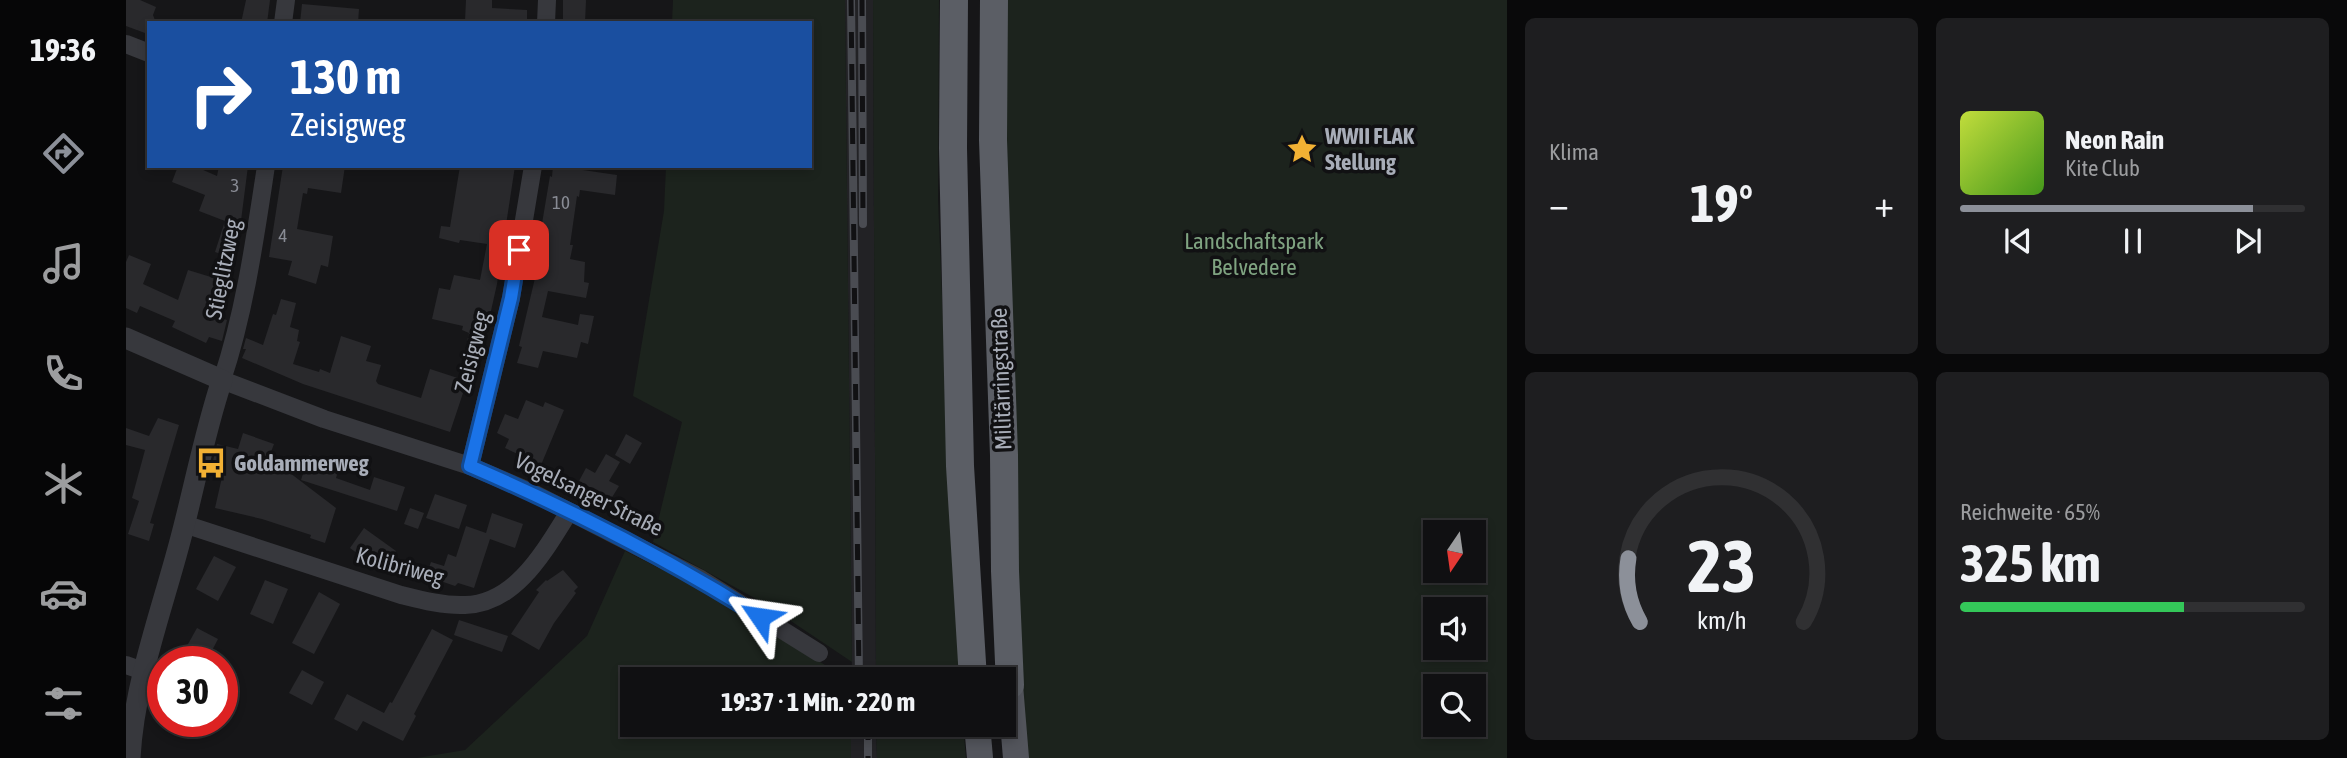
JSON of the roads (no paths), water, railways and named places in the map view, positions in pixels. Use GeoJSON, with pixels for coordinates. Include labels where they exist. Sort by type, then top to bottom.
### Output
{"type":"FeatureCollection","features":[{"type":"Feature","properties":{"kind":"highway","name":"Militärringstraße"},"geometry":{"type":"LineString","coordinates":[[954,0],[953,148],[960,466],[972,667]]}},
{"type":"Feature","properties":{"kind":"highway","name":"Militärringstraße"},"geometry":{"type":"LineString","coordinates":[[994,0],[993,139],[1009,667]]}},
{"type":"Feature","properties":{"kind":"main road"},"geometry":{"type":"LineString","coordinates":[[978,737],[980,758]]}},
{"type":"Feature","properties":{"kind":"main road","name":"Militärringstraße"},"geometry":{"type":"LineString","coordinates":[[1014,737],[1016,758]]}},
{"type":"Feature","properties":{"kind":"street"},"geometry":{"type":"LineString","coordinates":[[283,21],[285,0]]}},
{"type":"Feature","properties":{"kind":"street"},"geometry":{"type":"LineString","coordinates":[[546,21],[547,0]]}},
{"type":"Feature","properties":{"kind":"street"},"geometry":{"type":"LineString","coordinates":[[126,44],[147,52]]}},
{"type":"Feature","properties":{"kind":"street","name":"Stieglitzweg"},"geometry":{"type":"LineString","coordinates":[[222,380],[247,280],[266,168]]}},
{"type":"Feature","properties":{"kind":"street","name":"Zeisigweg"},"geometry":{"type":"LineString","coordinates":[[470,466],[511,298],[533,168]]}},
{"type":"Feature","properties":{"kind":"street","name":"Vogelsanger Straße"},"geometry":{"type":"LineString","coordinates":[[126,338],[222,380],[324,419],[470,466],[531,492],[701,579],[819,653]]}},
{"type":"Feature","properties":{"kind":"street"},"geometry":{"type":"LineString","coordinates":[[130,758],[136,703],[135,668],[184,524],[222,380]]}},
{"type":"Feature","properties":{"kind":"street","name":"Kolibriweg"},"geometry":{"type":"LineString","coordinates":[[184,524],[401,596],[465,606],[489,601],[507,592],[546,548],[569,512]]}},
{"type":"Feature","properties":{"kind":"railway"},"geometry":{"type":"LineString","coordinates":[[851,0],[859,667]]}},
{"type":"Feature","properties":{"kind":"railway"},"geometry":{"type":"LineString","coordinates":[[862,0],[863,224]]}},
{"type":"Feature","properties":{"kind":"railway"},"geometry":{"type":"LineString","coordinates":[[868,737],[868,758]]}},
{"type":"Feature","properties":{"kind":"place","name":"WWII FLAK Stellung"},"geometry":{"type":"Point","coordinates":[1302,149]}},
{"type":"Feature","properties":{"kind":"place","name":"Goldammerweg"},"geometry":{"type":"Point","coordinates":[211,463]}},
{"type":"Feature","properties":{"kind":"park label","name":"Landschaftspark Belvedere"},"geometry":{"type":"Point","coordinates":[1254,254]}}]}
